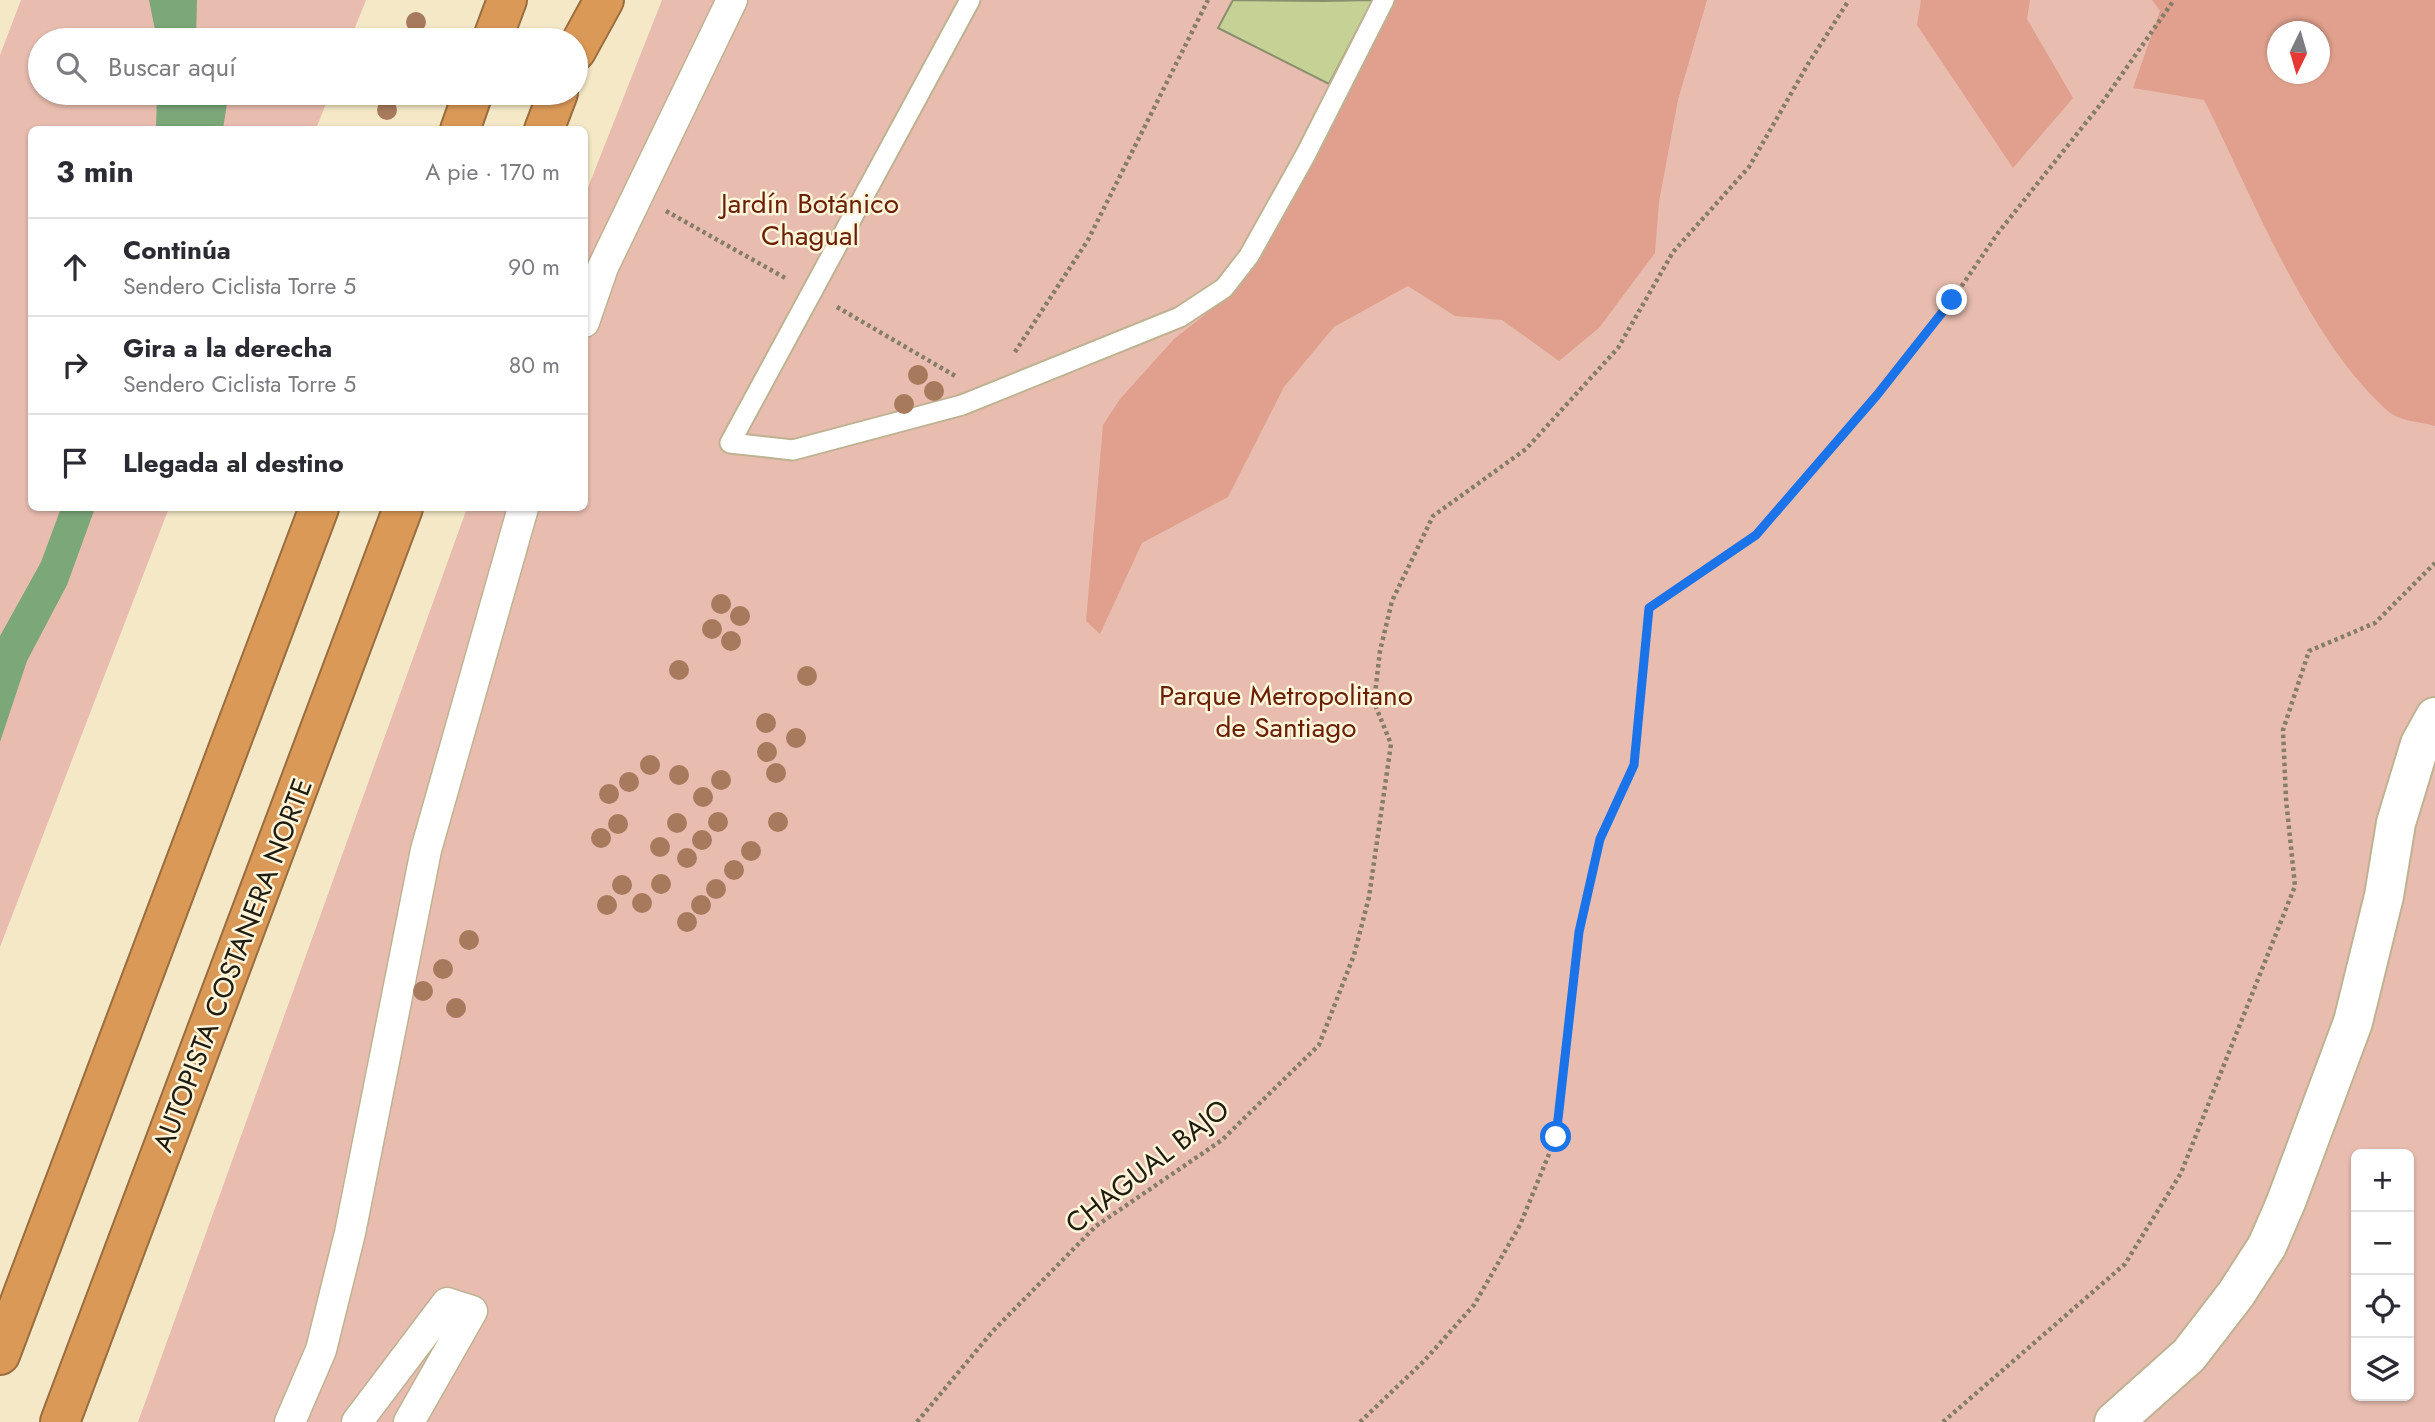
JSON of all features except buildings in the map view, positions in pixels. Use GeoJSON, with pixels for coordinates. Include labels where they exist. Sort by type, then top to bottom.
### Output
{"type":"FeatureCollection","features":[{"type":"Feature","properties":{"kind":"highway"},"geometry":{"type":"LineString","coordinates":[[496,28],[507,0]]}},
{"type":"Feature","properties":{"kind":"highway"},"geometry":{"type":"LineString","coordinates":[[582,28],[592,0]]}},
{"type":"Feature","properties":{"kind":"highway"},"geometry":{"type":"LineString","coordinates":[[588,29],[604,0]]}},
{"type":"Feature","properties":{"kind":"highway"},"geometry":{"type":"LineString","coordinates":[[461,126],[469,105]]}},
{"type":"Feature","properties":{"kind":"highway"},"geometry":{"type":"LineString","coordinates":[[546,126],[553,105]]}},
{"type":"Feature","properties":{"kind":"highway"},"geometry":{"type":"LineString","coordinates":[[0,1356],[318,511]]}},
{"type":"Feature","properties":{"kind":"highway","name":"AUTOPISTA COSTANERA NORTE"},"geometry":{"type":"LineString","coordinates":[[60,1422],[402,511]]}},
{"type":"Feature","properties":{"kind":"street"},"geometry":{"type":"LineString","coordinates":[[588,310],[603,267],[732,0]]}},
{"type":"Feature","properties":{"kind":"street"},"geometry":{"type":"LineString","coordinates":[[290,1422],[321,1350],[350,1233],[426,850],[522,511]]}},
{"type":"Feature","properties":{"kind":"street"},"geometry":{"type":"LineString","coordinates":[[2115,1422],[2189,1355],[2236,1294],[2267,1246],[2353,1022],[2384,896],[2396,823],[2420,744],[2435,718]]}},
{"type":"Feature","properties":{"kind":"street"},"geometry":{"type":"LineString","coordinates":[[357,1422],[447,1303],[472,1311],[409,1422]]}},
{"type":"Feature","properties":{"kind":"lane"},"geometry":{"type":"LineString","coordinates":[[970,0],[730,443],[793,450],[962,405],[1180,317],[1224,288],[1249,256],[1306,154],[1384,0]]}},
{"type":"Feature","properties":{"kind":"path"},"geometry":{"type":"LineString","coordinates":[[638,195],[987,394],[1088,240],[1208,0]]}},
{"type":"Feature","properties":{"kind":"path","name":"CHAGUAL BAJO"},"geometry":{"type":"LineString","coordinates":[[917,1422],[992,1332],[1096,1226],[1222,1140],[1319,1045],[1353,955],[1369,897],[1391,744],[1374,702],[1380,651],[1392,601],[1433,516],[1526,449],[1618,348],[1673,252],[1749,167],[1808,64],[1849,0]]}},
{"type":"Feature","properties":{"kind":"path"},"geometry":{"type":"LineString","coordinates":[[1360,1422],[1424,1361],[1474,1305],[1520,1225],[1556,1137],[1579,932],[1600,839],[1634,765],[1649,608],[1756,535],[1877,395],[1952,300],[1998,233],[2104,100],[2174,0]]}},
{"type":"Feature","properties":{"kind":"path"},"geometry":{"type":"LineString","coordinates":[[1943,1422],[2124,1264],[2181,1173],[2295,887],[2286,799],[2283,730],[2309,651],[2375,623],[2435,563]]}},
{"type":"Feature","properties":{"kind":"green space"},"geometry":{"type":"Polygon","coordinates":[[[21,0],[366,0],[355,28],[28,28],[28,105],[325,105],[317,126],[28,126],[28,511],[168,511],[0,947],[0,55],[21,0]]]}},
{"type":"Feature","properties":{"kind":"green space","name":"Parque Metropolitano de Santiago"},"geometry":{"type":"Polygon","coordinates":[[[662,0],[2435,0],[2435,1422],[138,1422],[466,511],[588,511],[588,187],[662,0]]]}},
{"type":"Feature","properties":{"kind":"shaded area"},"geometry":{"type":"Polygon","coordinates":[[[149,0],[197,0],[196,28],[155,28],[149,0]]]}},
{"type":"Feature","properties":{"kind":"shaded area"},"geometry":{"type":"Polygon","coordinates":[[[1394,0],[1707,0],[1678,100],[1659,202],[1655,253],[1599,328],[1559,361],[1502,320],[1455,316],[1408,286],[1334,327],[1284,387],[1228,497],[1142,543],[1100,634],[1086,621],[1103,425],[1120,399],[1174,339],[1236,290],[1394,0]]]}},
{"type":"Feature","properties":{"kind":"shaded area"},"geometry":{"type":"Polygon","coordinates":[[[1921,0],[2030,0],[2027,19],[2073,98],[2013,168],[1917,25],[1921,0]]]}},
{"type":"Feature","properties":{"kind":"shaded area"},"geometry":{"type":"Polygon","coordinates":[[[2152,0],[2435,0],[2435,426],[2389,412],[2360,383],[2333,348],[2284,266],[2204,100],[2133,88],[2160,11],[2152,0]]]}},
{"type":"Feature","properties":{"kind":"shaded area"},"geometry":{"type":"Polygon","coordinates":[[[157,105],[227,105],[223,126],[156,126],[157,105]]]}},
{"type":"Feature","properties":{"kind":"shaded area"},"geometry":{"type":"Polygon","coordinates":[[[60,511],[94,511],[67,585],[27,661],[0,742],[0,636],[41,562],[60,511]]]}},
{"type":"Feature","properties":{"kind":"route"},"geometry":{"type":"LineString","coordinates":[[1556,1137],[1579,932],[1600,839],[1634,765],[1649,608],[1756,535],[1877,395],[1952,300]]}},
{"type":"Feature","properties":{"kind":"park label","name":"Jardín Botánico Chagual"},"geometry":{"type":"Point","coordinates":[810,219]}}]}
